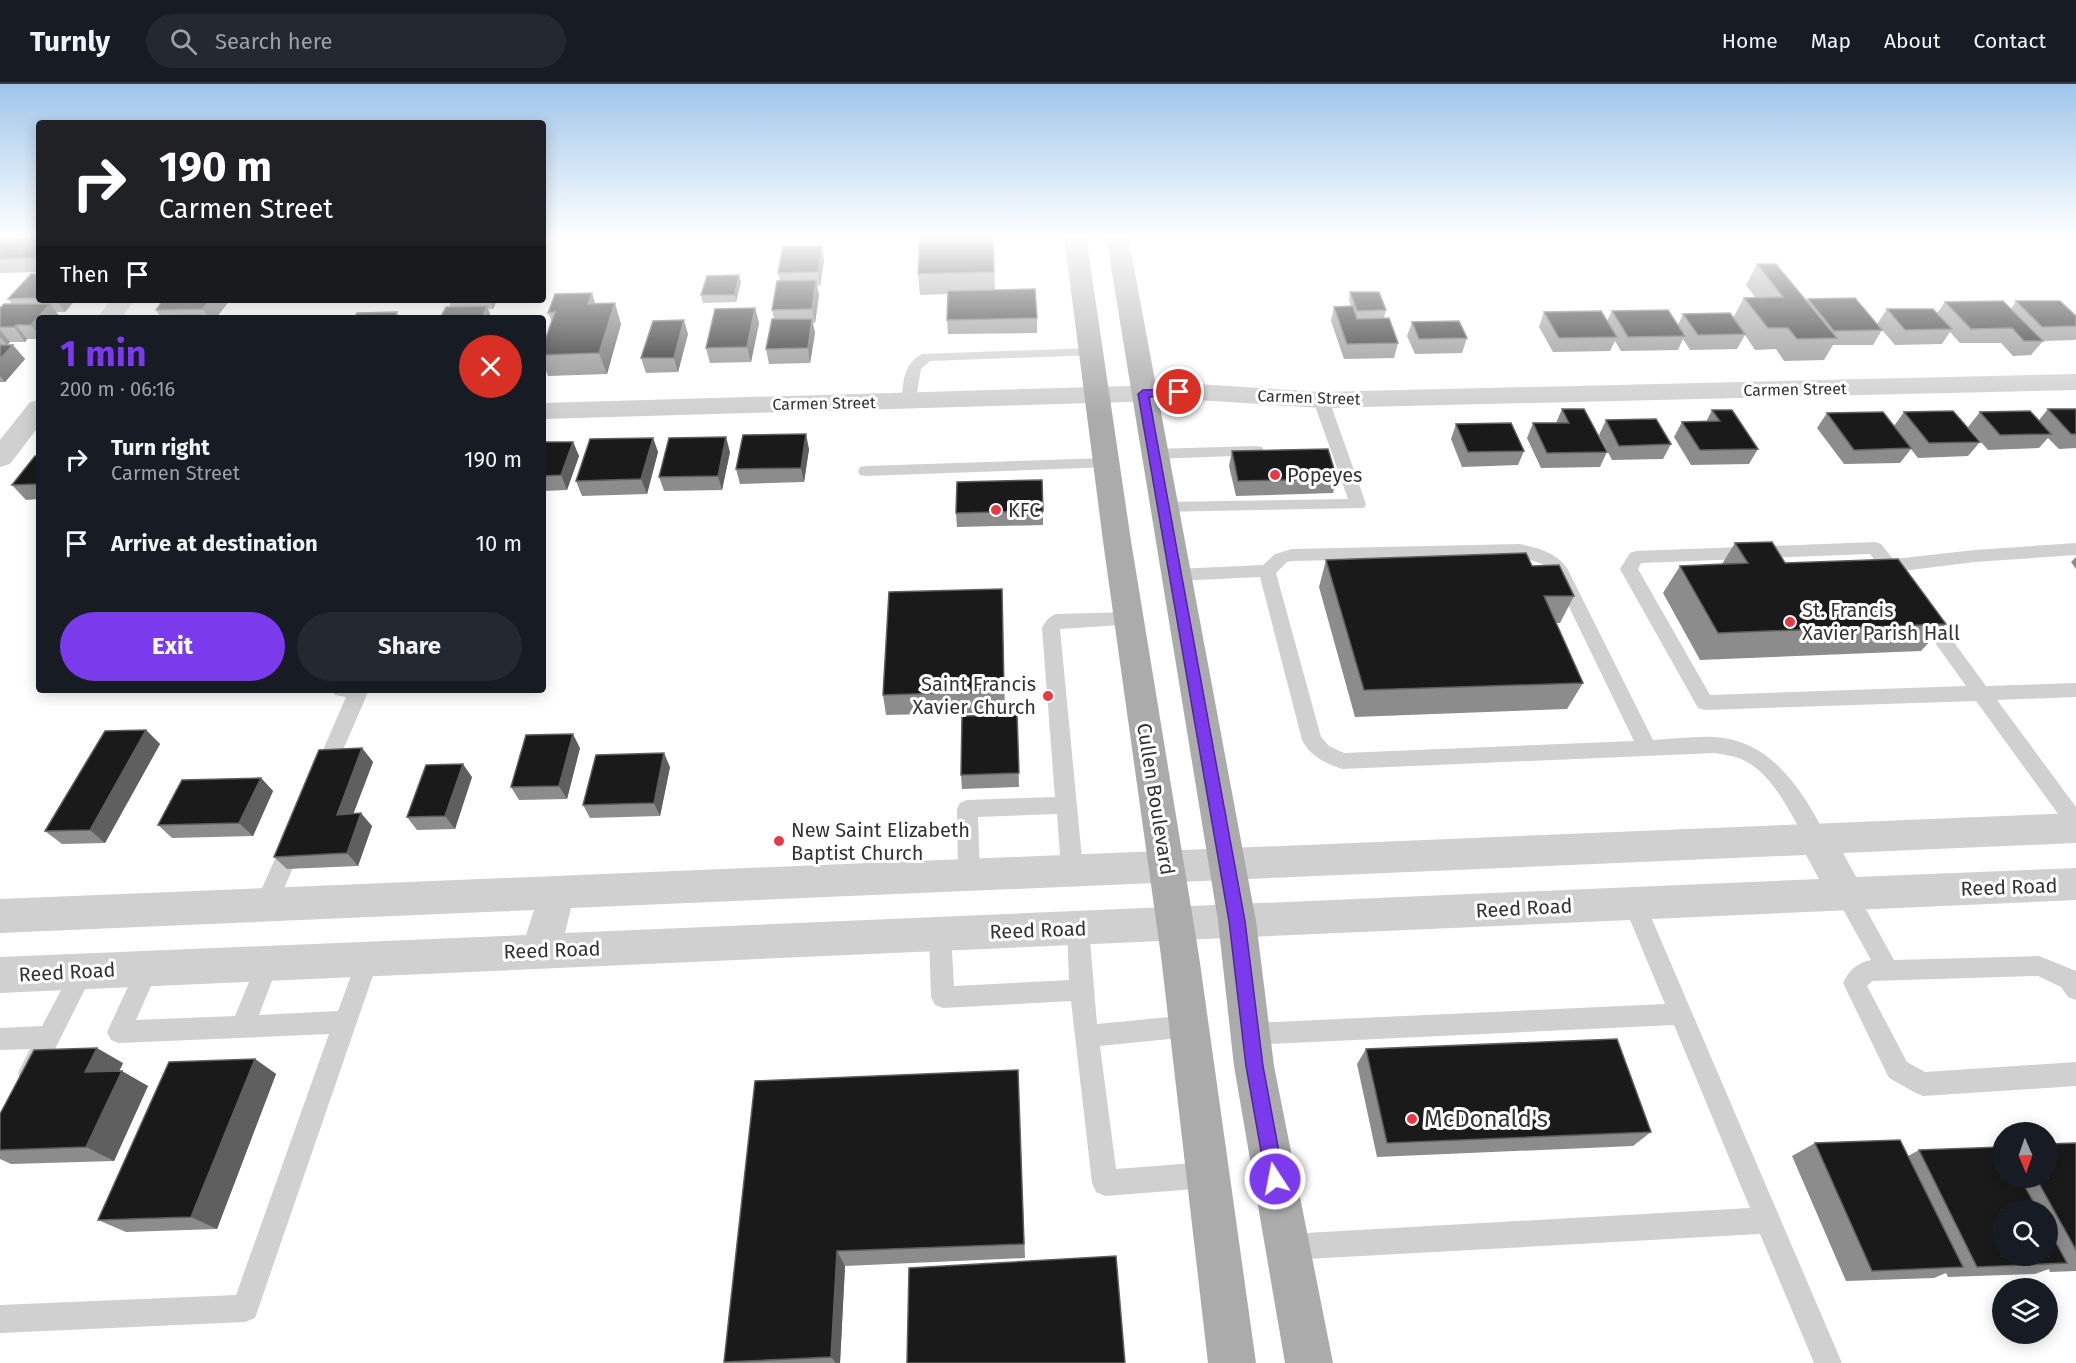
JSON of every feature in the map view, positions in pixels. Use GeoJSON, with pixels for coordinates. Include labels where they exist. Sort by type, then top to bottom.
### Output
{"type":"FeatureCollection","features":[{"type":"Feature","properties":{"kind":"main road","name":"Cullen Boulevard"},"geometry":{"type":"LineString","coordinates":[[1083,296],[1175,924],[1232,1363]]}},
{"type":"Feature","properties":{"kind":"main road"},"geometry":{"type":"LineString","coordinates":[[1127,296],[1237,921],[1251,1034],[1309,1363]]}},
{"type":"Feature","properties":{"kind":"street"},"geometry":{"type":"LineString","coordinates":[[111,315],[121,303]]}},
{"type":"Feature","properties":{"kind":"street","name":"Carmen Street"},"geometry":{"type":"LineString","coordinates":[[546,411],[1197,392],[1321,400],[2076,382]]}},
{"type":"Feature","properties":{"kind":"street"},"geometry":{"type":"LineString","coordinates":[[0,458],[26,423]]}},
{"type":"Feature","properties":{"kind":"street"},"geometry":{"type":"LineString","coordinates":[[0,916],[2076,828]]}},
{"type":"Feature","properties":{"kind":"street"},"geometry":{"type":"LineString","coordinates":[[1816,838],[1845,893]]}},
{"type":"Feature","properties":{"kind":"street","name":"Reed Road"},"geometry":{"type":"LineString","coordinates":[[0,975],[2076,884]]}},
{"type":"Feature","properties":{"kind":"street"},"geometry":{"type":"LineString","coordinates":[[541,950],[557,892]]}},
{"type":"Feature","properties":{"kind":"lane"},"geometry":{"type":"LineString","coordinates":[[910,401],[912,369],[918,360],[927,357],[1090,352]]}},
{"type":"Feature","properties":{"kind":"lane"},"geometry":{"type":"LineString","coordinates":[[1164,508],[1358,504],[1340,448],[1321,400]]}},
{"type":"Feature","properties":{"kind":"lane"},"geometry":{"type":"LineString","coordinates":[[1316,449],[1340,448]]}},
{"type":"Feature","properties":{"kind":"lane"},"geometry":{"type":"LineString","coordinates":[[1154,453],[1270,450]]}},
{"type":"Feature","properties":{"kind":"lane"},"geometry":{"type":"LineString","coordinates":[[866,471],[1106,463]]}},
{"type":"Feature","properties":{"kind":"lane"},"geometry":{"type":"LineString","coordinates":[[2076,690],[1983,695],[1706,703],[1629,569],[1636,557],[1875,548],[1889,566],[1983,695],[2076,823]]}},
{"type":"Feature","properties":{"kind":"lane"},"geometry":{"type":"LineString","coordinates":[[1889,566],[1975,556],[2076,549]]}},
{"type":"Feature","properties":{"kind":"lane"},"geometry":{"type":"LineString","coordinates":[[1176,575],[1267,571],[1281,558],[1292,555],[1520,550],[1540,554],[1556,563],[1561,572],[1647,747]]}},
{"type":"Feature","properties":{"kind":"lane"},"geometry":{"type":"LineString","coordinates":[[1267,571],[1312,740],[1322,752],[1342,761],[1715,745],[1742,751],[1758,759],[1785,790],[1816,838]]}},
{"type":"Feature","properties":{"kind":"lane"},"geometry":{"type":"LineString","coordinates":[[1072,869],[1051,628],[1056,621],[1130,619]]}},
{"type":"Feature","properties":{"kind":"lane"},"geometry":{"type":"LineString","coordinates":[[314,794],[358,693]]}},
{"type":"Feature","properties":{"kind":"lane"},"geometry":{"type":"LineString","coordinates":[[969,874],[967,809],[1066,805]]}},
{"type":"Feature","properties":{"kind":"lane"},"geometry":{"type":"LineString","coordinates":[[266,904],[300,826]]}},
{"type":"Feature","properties":{"kind":"lane"},"geometry":{"type":"LineString","coordinates":[[1845,893],[1888,970]]}},
{"type":"Feature","properties":{"kind":"lane"},"geometry":{"type":"LineString","coordinates":[[1634,903],[1828,1363]]}},
{"type":"Feature","properties":{"kind":"lane"},"geometry":{"type":"LineString","coordinates":[[1078,928],[1081,990],[1105,1183],[1208,1174]]}},
{"type":"Feature","properties":{"kind":"lane"},"geometry":{"type":"LineString","coordinates":[[940,934],[943,997],[1081,990]]}},
{"type":"Feature","properties":{"kind":"lane"},"geometry":{"type":"LineString","coordinates":[[0,1319],[244,1308],[368,958]]}},
{"type":"Feature","properties":{"kind":"lane"},"geometry":{"type":"LineString","coordinates":[[242,1027],[268,962]]}},
{"type":"Feature","properties":{"kind":"lane"},"geometry":{"type":"LineString","coordinates":[[2076,989],[2069,979],[2038,966],[1867,971],[1854,982],[1899,1070],[1923,1084],[2076,1074]]}},
{"type":"Feature","properties":{"kind":"lane"},"geometry":{"type":"LineString","coordinates":[[148,968],[119,1032],[345,1023]]}},
{"type":"Feature","properties":{"kind":"lane"},"geometry":{"type":"LineString","coordinates":[[22,1089],[83,971]]}},
{"type":"Feature","properties":{"kind":"lane"},"geometry":{"type":"LineString","coordinates":[[1251,1034],[1681,1014]]}},
{"type":"Feature","properties":{"kind":"lane"},"geometry":{"type":"LineString","coordinates":[[1087,1036],[1189,1026]]}},
{"type":"Feature","properties":{"kind":"lane"},"geometry":{"type":"LineString","coordinates":[[0,1039],[49,1037]]}},
{"type":"Feature","properties":{"kind":"lane"},"geometry":{"type":"LineString","coordinates":[[1288,1247],[1768,1220]]}},
{"type":"Feature","properties":{"kind":"building"},"geometry":{"type":"Polygon","coordinates":[[[11,296],[36,296],[36,298],[8,299],[11,296]]]}},
{"type":"Feature","properties":{"kind":"building"},"geometry":{"type":"Polygon","coordinates":[[[554,296],[591,296],[588,304],[615,303],[599,353],[546,355],[546,338],[555,312],[548,313],[554,296]]]}},
{"type":"Feature","properties":{"kind":"building"},"geometry":{"type":"Polygon","coordinates":[[[774,296],[814,296],[812,309],[772,310],[774,296]]]}},
{"type":"Feature","properties":{"kind":"building"},"geometry":{"type":"Polygon","coordinates":[[[948,296],[1035,296],[1037,318],[947,320],[948,296]]]}},
{"type":"Feature","properties":{"kind":"building"},"geometry":{"type":"Polygon","coordinates":[[[1351,296],[1380,296],[1386,310],[1357,311],[1351,296]]]}},
{"type":"Feature","properties":{"kind":"building"},"geometry":{"type":"Polygon","coordinates":[[[1802,296],[1837,338],[1797,339],[1788,328],[1768,328],[1744,298],[1802,296]]]}},
{"type":"Feature","properties":{"kind":"building"},"geometry":{"type":"Polygon","coordinates":[[[1855,298],[1882,330],[1834,331],[1808,299],[1855,298]]]}},
{"type":"Feature","properties":{"kind":"building"},"geometry":{"type":"Polygon","coordinates":[[[2003,301],[2043,341],[2024,341],[2012,328],[1971,329],[1945,302],[2003,301]]]}},
{"type":"Feature","properties":{"kind":"building"},"geometry":{"type":"Polygon","coordinates":[[[2016,301],[2060,301],[2076,316],[2076,326],[2042,327],[2016,301]]]}},
{"type":"Feature","properties":{"kind":"building"},"geometry":{"type":"Polygon","coordinates":[[[161,303],[208,303],[203,309],[156,310],[161,303]]]}},
{"type":"Feature","properties":{"kind":"building"},"geometry":{"type":"Polygon","coordinates":[[[4,304],[50,304],[40,315],[36,315],[36,319],[31,325],[14,327],[0,327],[0,308],[4,304]]]}},
{"type":"Feature","properties":{"kind":"building"},"geometry":{"type":"Polygon","coordinates":[[[487,306],[483,315],[442,315],[446,307],[487,306]]]}},
{"type":"Feature","properties":{"kind":"building"},"geometry":{"type":"Polygon","coordinates":[[[1353,306],[1357,319],[1389,318],[1398,343],[1347,344],[1334,307],[1353,306]]]}},
{"type":"Feature","properties":{"kind":"building"},"geometry":{"type":"Polygon","coordinates":[[[755,308],[747,347],[706,348],[715,309],[755,308]]]}},
{"type":"Feature","properties":{"kind":"building"},"geometry":{"type":"Polygon","coordinates":[[[1887,309],[1933,309],[1952,329],[1905,330],[1887,309]]]}},
{"type":"Feature","properties":{"kind":"building"},"geometry":{"type":"Polygon","coordinates":[[[1668,310],[1685,336],[1628,337],[1612,311],[1668,310]]]}},
{"type":"Feature","properties":{"kind":"building"},"geometry":{"type":"Polygon","coordinates":[[[1601,311],[1617,337],[1559,338],[1544,312],[1601,311]]]}},
{"type":"Feature","properties":{"kind":"building"},"geometry":{"type":"Polygon","coordinates":[[[397,312],[396,315],[356,315],[357,313],[397,312]]]}},
{"type":"Feature","properties":{"kind":"building"},"geometry":{"type":"Polygon","coordinates":[[[1730,313],[1745,334],[1698,335],[1683,314],[1730,313]]]}},
{"type":"Feature","properties":{"kind":"building"},"geometry":{"type":"Polygon","coordinates":[[[772,319],[812,319],[808,348],[766,349],[772,319]]]}},
{"type":"Feature","properties":{"kind":"building"},"geometry":{"type":"Polygon","coordinates":[[[684,320],[674,358],[641,358],[653,321],[684,320]]]}},
{"type":"Feature","properties":{"kind":"building"},"geometry":{"type":"Polygon","coordinates":[[[1459,321],[1467,338],[1419,339],[1412,322],[1459,321]]]}},
{"type":"Feature","properties":{"kind":"building"},"geometry":{"type":"Polygon","coordinates":[[[0,345],[13,345],[0,359],[0,345]]]}},
{"type":"Feature","properties":{"kind":"building"},"geometry":{"type":"Polygon","coordinates":[[[1562,409],[1584,409],[1607,452],[1547,453],[1533,423],[1569,423],[1562,409]]]}},
{"type":"Feature","properties":{"kind":"building"},"geometry":{"type":"Polygon","coordinates":[[[2048,409],[2076,409],[2076,434],[2071,434],[2048,409]]]}},
{"type":"Feature","properties":{"kind":"building"},"geometry":{"type":"Polygon","coordinates":[[[1712,410],[1732,410],[1758,449],[1700,450],[1682,422],[1720,421],[1712,410]]]}},
{"type":"Feature","properties":{"kind":"building"},"geometry":{"type":"Polygon","coordinates":[[[1953,411],[1980,442],[1929,443],[1904,412],[1953,411]]]}},
{"type":"Feature","properties":{"kind":"building"},"geometry":{"type":"Polygon","coordinates":[[[2030,411],[2051,434],[2000,435],[1980,412],[2030,411]]]}},
{"type":"Feature","properties":{"kind":"building"},"geometry":{"type":"Polygon","coordinates":[[[1883,412],[1911,448],[1854,450],[1827,413],[1883,412]]]}},
{"type":"Feature","properties":{"kind":"building"},"geometry":{"type":"Polygon","coordinates":[[[1656,419],[1671,444],[1619,446],[1606,420],[1656,419]]]}},
{"type":"Feature","properties":{"kind":"building"},"geometry":{"type":"Polygon","coordinates":[[[1511,423],[1524,451],[1468,452],[1456,424],[1511,423]]]}},
{"type":"Feature","properties":{"kind":"building"},"geometry":{"type":"Polygon","coordinates":[[[806,434],[801,468],[736,469],[743,435],[806,434]]]}},
{"type":"Feature","properties":{"kind":"building"},"geometry":{"type":"Polygon","coordinates":[[[726,437],[718,476],[659,477],[669,438],[726,437]]]}},
{"type":"Feature","properties":{"kind":"building"},"geometry":{"type":"Polygon","coordinates":[[[653,438],[641,479],[576,481],[590,439],[653,438]]]}},
{"type":"Feature","properties":{"kind":"building"},"geometry":{"type":"Polygon","coordinates":[[[546,442],[573,442],[561,475],[546,476],[546,442]]]}},
{"type":"Feature","properties":{"kind":"building"},"geometry":{"type":"Polygon","coordinates":[[[1328,449],[1337,479],[1238,481],[1232,451],[1328,449]]]}},
{"type":"Feature","properties":{"kind":"building"},"geometry":{"type":"Polygon","coordinates":[[[35,456],[36,456],[36,484],[12,485],[35,456]]]}},
{"type":"Feature","properties":{"kind":"building"},"geometry":{"type":"Polygon","coordinates":[[[1042,480],[1043,511],[956,513],[957,482],[1042,480]]]}},
{"type":"Feature","properties":{"kind":"building"},"geometry":{"type":"Polygon","coordinates":[[[1772,542],[1785,563],[1898,559],[1946,624],[1718,633],[1680,566],[1748,563],[1735,543],[1772,542]]]}},
{"type":"Feature","properties":{"kind":"building"},"geometry":{"type":"Polygon","coordinates":[[[1526,553],[1532,566],[1559,565],[1574,596],[1544,596],[1583,683],[1364,690],[1326,560],[1526,553]]]}},
{"type":"Feature","properties":{"kind":"building"},"geometry":{"type":"Polygon","coordinates":[[[1002,589],[1004,691],[883,695],[889,592],[1002,589]]]}},
{"type":"Feature","properties":{"kind":"building"},"geometry":{"type":"Polygon","coordinates":[[[1017,715],[1019,773],[961,775],[962,716],[1017,715]]]}},
{"type":"Feature","properties":{"kind":"building"},"geometry":{"type":"Polygon","coordinates":[[[146,730],[90,830],[45,831],[105,731],[146,730]]]}},
{"type":"Feature","properties":{"kind":"building"},"geometry":{"type":"Polygon","coordinates":[[[573,734],[559,786],[511,787],[526,735],[573,734]]]}},
{"type":"Feature","properties":{"kind":"building"},"geometry":{"type":"Polygon","coordinates":[[[362,748],[337,815],[361,813],[347,853],[274,857],[319,750],[362,748]]]}},
{"type":"Feature","properties":{"kind":"building"},"geometry":{"type":"Polygon","coordinates":[[[664,753],[654,803],[583,805],[596,755],[664,753]]]}},
{"type":"Feature","properties":{"kind":"building"},"geometry":{"type":"Polygon","coordinates":[[[463,764],[445,816],[407,817],[426,765],[463,764]]]}},
{"type":"Feature","properties":{"kind":"building"},"geometry":{"type":"Polygon","coordinates":[[[261,778],[239,823],[158,825],[182,780],[261,778]]]}},
{"type":"Feature","properties":{"kind":"building"},"geometry":{"type":"Polygon","coordinates":[[[1617,1039],[1651,1132],[1387,1143],[1366,1049],[1617,1039]]]}},
{"type":"Feature","properties":{"kind":"building"},"geometry":{"type":"Polygon","coordinates":[[[97,1048],[85,1072],[122,1071],[86,1147],[0,1150],[0,1114],[34,1050],[97,1048]]]}},
{"type":"Feature","properties":{"kind":"building"},"geometry":{"type":"Polygon","coordinates":[[[255,1059],[191,1217],[98,1220],[169,1062],[255,1059]]]}},
{"type":"Feature","properties":{"kind":"building"},"geometry":{"type":"Polygon","coordinates":[[[1018,1070],[1024,1244],[837,1251],[831,1357],[724,1362],[755,1081],[1018,1070]]]}},
{"type":"Feature","properties":{"kind":"building"},"geometry":{"type":"Polygon","coordinates":[[[1900,1140],[1963,1267],[1872,1271],[1815,1143],[1900,1140]]]}},
{"type":"Feature","properties":{"kind":"building"},"geometry":{"type":"Polygon","coordinates":[[[2076,1143],[2076,1250],[2058,1218],[2058,1200],[2048,1200],[2042,1188],[2058,1188],[2058,1144],[2076,1143]]]}},
{"type":"Feature","properties":{"kind":"building"},"geometry":{"type":"Polygon","coordinates":[[[1992,1147],[1992,1188],[2026,1188],[2032,1200],[1992,1200],[1992,1266],[2000,1266],[1977,1267],[1919,1150],[1992,1147]]]}},
{"type":"Feature","properties":{"kind":"building"},"geometry":{"type":"Polygon","coordinates":[[[2058,1246],[2067,1263],[2058,1263],[2058,1246]]]}},
{"type":"Feature","properties":{"kind":"building"},"geometry":{"type":"Polygon","coordinates":[[[1116,1256],[1125,1363],[907,1363],[909,1268],[1116,1256]]]}},
{"type":"Feature","properties":{"kind":"place","name":"Popeyes"},"geometry":{"type":"Point","coordinates":[1275,475]}},
{"type":"Feature","properties":{"kind":"place","name":"KFC"},"geometry":{"type":"Point","coordinates":[996,510]}},
{"type":"Feature","properties":{"kind":"place","name":"St. Francis Xavier Parish Hall"},"geometry":{"type":"Point","coordinates":[1790,622]}},
{"type":"Feature","properties":{"kind":"place","name":"Saint Francis Xavier Church"},"geometry":{"type":"Point","coordinates":[1048,696]}},
{"type":"Feature","properties":{"kind":"place","name":"New Saint Elizabeth Baptist Church"},"geometry":{"type":"Point","coordinates":[779,841]}},
{"type":"Feature","properties":{"kind":"place","name":"McDonald's"},"geometry":{"type":"Point","coordinates":[1412,1119]}},
{"type":"Feature","properties":{"kind":"route"},"geometry":{"type":"LineString","coordinates":[[1179,392],[1143,394],[1237,921],[1254,1066],[1275,1179]]}}]}
